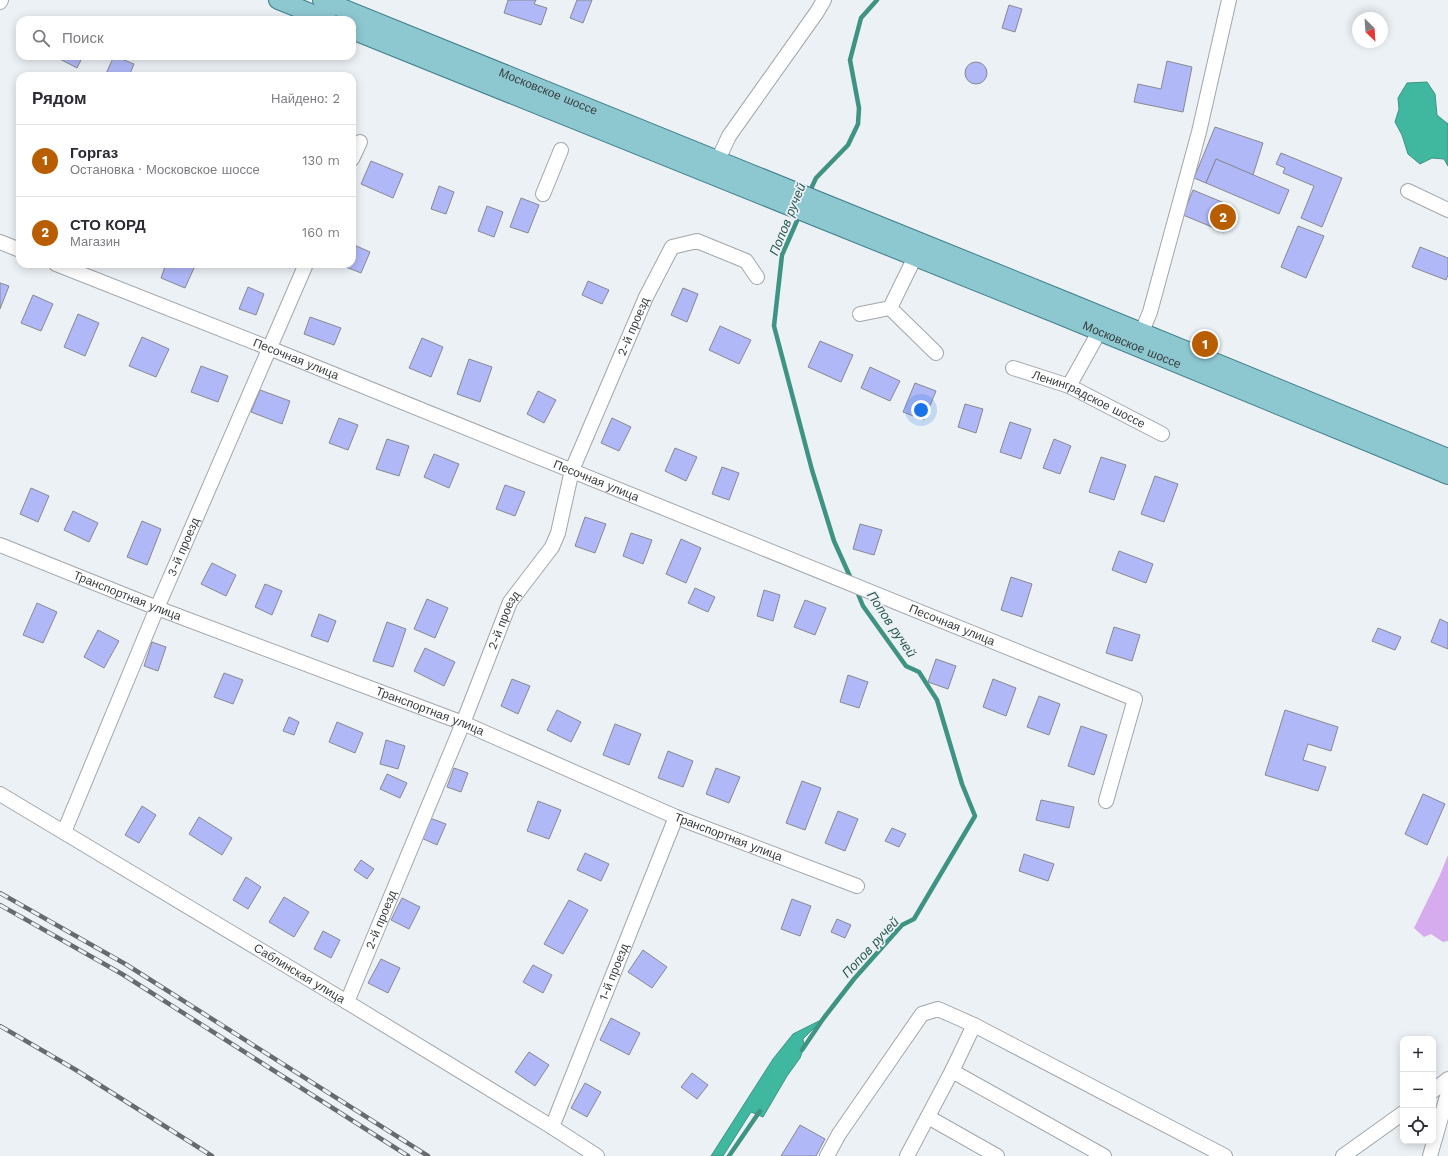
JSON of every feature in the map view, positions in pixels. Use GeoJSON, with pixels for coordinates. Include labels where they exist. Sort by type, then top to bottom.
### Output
{"type":"FeatureCollection","features":[{"type":"Feature","properties":{"kind":"main road"},"geometry":{"type":"LineString","coordinates":[[278,0],[318,16]]}},
{"type":"Feature","properties":{"kind":"main road","name":"Московское шоссе"},"geometry":{"type":"LineString","coordinates":[[322,0],[718,160],[772,191]]}},
{"type":"Feature","properties":{"kind":"main road","name":"Московское шоссе"},"geometry":{"type":"LineString","coordinates":[[356,32],[772,191]]}},
{"type":"Feature","properties":{"kind":"main road"},"geometry":{"type":"LineString","coordinates":[[772,191],[819,210]]}},
{"type":"Feature","properties":{"kind":"main road","name":"Московское шоссе"},"geometry":{"type":"LineString","coordinates":[[819,210],[1139,340],[1448,458]]}},
{"type":"Feature","properties":{"kind":"main road","name":"Московское шоссе"},"geometry":{"type":"LineString","coordinates":[[819,210],[915,257],[1099,332],[1139,340],[1448,475]]}},
{"type":"Feature","properties":{"kind":"street"},"geometry":{"type":"LineString","coordinates":[[718,160],[729,136],[824,0]]}},
{"type":"Feature","properties":{"kind":"street"},"geometry":{"type":"LineString","coordinates":[[1139,340],[1150,312],[1199,132],[1229,0]]}},
{"type":"Feature","properties":{"kind":"street"},"geometry":{"type":"LineString","coordinates":[[356,150],[360,142]]}},
{"type":"Feature","properties":{"kind":"street"},"geometry":{"type":"LineString","coordinates":[[543,194],[561,150]]}},
{"type":"Feature","properties":{"kind":"street"},"geometry":{"type":"LineString","coordinates":[[1408,192],[1448,210]]}},
{"type":"Feature","properties":{"kind":"street","name":"2-й проезд"},"geometry":{"type":"LineString","coordinates":[[347,1002],[463,723],[510,602],[552,547],[558,533],[572,470],[646,297],[672,247],[697,241],[746,261],[756,277]]}},
{"type":"Feature","properties":{"kind":"street"},"geometry":{"type":"LineString","coordinates":[[0,242],[16,248]]}},
{"type":"Feature","properties":{"kind":"street"},"geometry":{"type":"LineString","coordinates":[[890,308],[915,257]]}},
{"type":"Feature","properties":{"kind":"street","name":"Песочная улица"},"geometry":{"type":"LineString","coordinates":[[66,268],[572,470],[1135,699],[1106,801]]}},
{"type":"Feature","properties":{"kind":"street","name":"3-й проезд"},"geometry":{"type":"LineString","coordinates":[[64,832],[157,608],[304,268]]}},
{"type":"Feature","properties":{"kind":"street"},"geometry":{"type":"LineString","coordinates":[[860,314],[890,308]]}},
{"type":"Feature","properties":{"kind":"street"},"geometry":{"type":"LineString","coordinates":[[890,308],[936,353]]}},
{"type":"Feature","properties":{"kind":"street"},"geometry":{"type":"LineString","coordinates":[[1069,386],[1099,332]]}},
{"type":"Feature","properties":{"kind":"street","name":"Ленинградское шоссе"},"geometry":{"type":"LineString","coordinates":[[1013,368],[1069,386],[1162,434]]}},
{"type":"Feature","properties":{"kind":"street","name":"Транспортная улица"},"geometry":{"type":"LineString","coordinates":[[0,545],[157,608],[463,723],[676,817],[857,886]]}},
{"type":"Feature","properties":{"kind":"street","name":"Саблинская улица"},"geometry":{"type":"LineString","coordinates":[[0,794],[347,1002],[552,1127],[596,1156]]}},
{"type":"Feature","properties":{"kind":"street","name":"1-й проезд"},"geometry":{"type":"LineString","coordinates":[[552,1127],[676,817]]}},
{"type":"Feature","properties":{"kind":"street"},"geometry":{"type":"LineString","coordinates":[[827,1156],[839,1134],[922,1014],[938,1009],[974,1025],[1224,1156]]}},
{"type":"Feature","properties":{"kind":"street"},"geometry":{"type":"LineString","coordinates":[[907,1156],[952,1071],[974,1025]]}},
{"type":"Feature","properties":{"kind":"street"},"geometry":{"type":"LineString","coordinates":[[952,1071],[1104,1156]]}},
{"type":"Feature","properties":{"kind":"street"},"geometry":{"type":"LineString","coordinates":[[1436,1089],[1448,1079]]}},
{"type":"Feature","properties":{"kind":"street"},"geometry":{"type":"LineString","coordinates":[[1430,1156],[1448,1093]]}},
{"type":"Feature","properties":{"kind":"street"},"geometry":{"type":"LineString","coordinates":[[1343,1156],[1400,1115]]}},
{"type":"Feature","properties":{"kind":"street"},"geometry":{"type":"LineString","coordinates":[[928,1117],[997,1156]]}},
{"type":"Feature","properties":{"kind":"shaded area"},"geometry":{"type":"Polygon","coordinates":[[[1427,82],[1435,94],[1437,115],[1448,124],[1448,166],[1444,159],[1432,158],[1420,164],[1408,154],[1402,135],[1395,122],[1399,109],[1398,98],[1407,83],[1427,82]]]}},
{"type":"Feature","properties":{"kind":"shaded area"},"geometry":{"type":"Polygon","coordinates":[[[1448,855],[1448,941],[1443,942],[1431,934],[1424,937],[1414,928],[1448,855]]]}},
{"type":"Feature","properties":{"kind":"shaded area"},"geometry":{"type":"Polygon","coordinates":[[[823,1019],[803,1039],[804,1047],[800,1058],[787,1076],[763,1117],[751,1112],[723,1156],[711,1156],[773,1059],[793,1034],[823,1019]]]}},
{"type":"Feature","properties":{"kind":"building"},"geometry":{"type":"Polygon","coordinates":[[[508,0],[536,0],[534,4],[547,8],[541,25],[504,13],[508,0]]]}},
{"type":"Feature","properties":{"kind":"building"},"geometry":{"type":"Polygon","coordinates":[[[577,0],[592,0],[583,23],[570,18],[577,0]]]}},
{"type":"Feature","properties":{"kind":"building"},"geometry":{"type":"Polygon","coordinates":[[[1009,5],[1022,9],[1015,32],[1002,28],[1009,5]]]}},
{"type":"Feature","properties":{"kind":"building"},"geometry":{"type":"Polygon","coordinates":[[[62,60],[81,60],[77,68],[62,60]]]}},
{"type":"Feature","properties":{"kind":"building"},"geometry":{"type":"Polygon","coordinates":[[[112,60],[124,60],[134,64],[131,72],[107,72],[112,60]]]}},
{"type":"Feature","properties":{"kind":"building"},"geometry":{"type":"Polygon","coordinates":[[[1167,61],[1192,67],[1183,112],[1134,102],[1138,84],[1161,89],[1167,61]]]}},
{"type":"Feature","properties":{"kind":"building"},"geometry":{"type":"Polygon","coordinates":[[[976,62],[984,65],[987,73],[984,81],[976,84],[968,81],[965,73],[968,65],[976,62]]]}},
{"type":"Feature","properties":{"kind":"building"},"geometry":{"type":"Polygon","coordinates":[[[1215,127],[1263,143],[1253,175],[1216,159],[1206,183],[1194,178],[1215,127]]]}},
{"type":"Feature","properties":{"kind":"building"},"geometry":{"type":"Polygon","coordinates":[[[1281,153],[1342,178],[1322,227],[1301,218],[1314,186],[1283,173],[1285,168],[1276,164],[1281,153]]]}},
{"type":"Feature","properties":{"kind":"building"},"geometry":{"type":"Polygon","coordinates":[[[1216,159],[1289,190],[1279,214],[1206,183],[1216,159]]]}},
{"type":"Feature","properties":{"kind":"building"},"geometry":{"type":"Polygon","coordinates":[[[371,161],[403,174],[393,198],[361,184],[371,161]]]}},
{"type":"Feature","properties":{"kind":"building"},"geometry":{"type":"Polygon","coordinates":[[[439,186],[454,192],[446,214],[431,209],[439,186]]]}},
{"type":"Feature","properties":{"kind":"building"},"geometry":{"type":"Polygon","coordinates":[[[1193,190],[1234,207],[1224,232],[1183,215],[1193,190]]]}},
{"type":"Feature","properties":{"kind":"building"},"geometry":{"type":"Polygon","coordinates":[[[521,198],[539,205],[528,233],[510,227],[521,198]]]}},
{"type":"Feature","properties":{"kind":"building"},"geometry":{"type":"Polygon","coordinates":[[[487,206],[503,212],[494,237],[478,231],[487,206]]]}},
{"type":"Feature","properties":{"kind":"building"},"geometry":{"type":"Polygon","coordinates":[[[1298,226],[1324,236],[1306,278],[1281,267],[1298,226]]]}},
{"type":"Feature","properties":{"kind":"building"},"geometry":{"type":"Polygon","coordinates":[[[356,246],[370,252],[361,273],[348,268],[356,268],[356,246]]]}},
{"type":"Feature","properties":{"kind":"building"},"geometry":{"type":"Polygon","coordinates":[[[1420,247],[1448,258],[1448,275],[1446,280],[1412,267],[1420,247]]]}},
{"type":"Feature","properties":{"kind":"building"},"geometry":{"type":"Polygon","coordinates":[[[165,268],[194,268],[185,288],[161,278],[165,268]]]}},
{"type":"Feature","properties":{"kind":"building"},"geometry":{"type":"Polygon","coordinates":[[[588,281],[609,290],[602,304],[582,295],[588,281]]]}},
{"type":"Feature","properties":{"kind":"building"},"geometry":{"type":"Polygon","coordinates":[[[0,283],[9,286],[0,309],[0,283]]]}},
{"type":"Feature","properties":{"kind":"building"},"geometry":{"type":"Polygon","coordinates":[[[248,287],[264,294],[256,315],[239,309],[248,287]]]}},
{"type":"Feature","properties":{"kind":"building"},"geometry":{"type":"Polygon","coordinates":[[[683,288],[698,294],[687,322],[671,315],[683,288]]]}},
{"type":"Feature","properties":{"kind":"building"},"geometry":{"type":"Polygon","coordinates":[[[33,295],[53,304],[41,331],[21,323],[33,295]]]}},
{"type":"Feature","properties":{"kind":"building"},"geometry":{"type":"Polygon","coordinates":[[[78,314],[99,323],[85,356],[64,347],[78,314]]]}},
{"type":"Feature","properties":{"kind":"building"},"geometry":{"type":"Polygon","coordinates":[[[310,317],[341,328],[334,345],[304,334],[310,317]]]}},
{"type":"Feature","properties":{"kind":"building"},"geometry":{"type":"Polygon","coordinates":[[[720,326],[751,340],[739,364],[709,350],[720,326]]]}},
{"type":"Feature","properties":{"kind":"building"},"geometry":{"type":"Polygon","coordinates":[[[142,337],[169,349],[156,377],[129,366],[142,337]]]}},
{"type":"Feature","properties":{"kind":"building"},"geometry":{"type":"Polygon","coordinates":[[[422,338],[443,347],[431,377],[409,368],[422,338]]]}},
{"type":"Feature","properties":{"kind":"building"},"geometry":{"type":"Polygon","coordinates":[[[820,341],[853,355],[841,382],[808,367],[820,341]]]}},
{"type":"Feature","properties":{"kind":"building"},"geometry":{"type":"Polygon","coordinates":[[[469,359],[492,367],[480,402],[457,394],[469,359]]]}},
{"type":"Feature","properties":{"kind":"building"},"geometry":{"type":"Polygon","coordinates":[[[201,366],[228,376],[218,402],[191,392],[201,366]]]}},
{"type":"Feature","properties":{"kind":"building"},"geometry":{"type":"Polygon","coordinates":[[[870,367],[900,381],[890,401],[861,388],[870,367]]]}},
{"type":"Feature","properties":{"kind":"building"},"geometry":{"type":"Polygon","coordinates":[[[915,383],[936,391],[924,420],[903,412],[915,383]]]}},
{"type":"Feature","properties":{"kind":"building"},"geometry":{"type":"Polygon","coordinates":[[[260,390],[290,401],[282,424],[251,412],[260,390]]]}},
{"type":"Feature","properties":{"kind":"building"},"geometry":{"type":"Polygon","coordinates":[[[538,391],[556,400],[544,423],[527,414],[538,391]]]}},
{"type":"Feature","properties":{"kind":"building"},"geometry":{"type":"Polygon","coordinates":[[[965,404],[983,409],[976,433],[958,427],[965,404]]]}},
{"type":"Feature","properties":{"kind":"building"},"geometry":{"type":"Polygon","coordinates":[[[339,418],[358,425],[348,450],[329,443],[339,418]]]}},
{"type":"Feature","properties":{"kind":"building"},"geometry":{"type":"Polygon","coordinates":[[[612,418],[631,427],[619,451],[601,443],[612,418]]]}},
{"type":"Feature","properties":{"kind":"building"},"geometry":{"type":"Polygon","coordinates":[[[1010,422],[1031,429],[1021,459],[1000,452],[1010,422]]]}},
{"type":"Feature","properties":{"kind":"building"},"geometry":{"type":"Polygon","coordinates":[[[387,439],[409,446],[399,476],[376,469],[387,439]]]}},
{"type":"Feature","properties":{"kind":"building"},"geometry":{"type":"Polygon","coordinates":[[[1054,439],[1071,446],[1060,474],[1043,468],[1054,439]]]}},
{"type":"Feature","properties":{"kind":"building"},"geometry":{"type":"Polygon","coordinates":[[[675,448],[697,457],[686,481],[665,471],[675,448]]]}},
{"type":"Feature","properties":{"kind":"building"},"geometry":{"type":"Polygon","coordinates":[[[434,454],[459,464],[449,488],[424,477],[434,454]]]}},
{"type":"Feature","properties":{"kind":"building"},"geometry":{"type":"Polygon","coordinates":[[[1101,457],[1126,465],[1114,500],[1089,492],[1101,457]]]}},
{"type":"Feature","properties":{"kind":"building"},"geometry":{"type":"Polygon","coordinates":[[[722,467],[739,473],[729,500],[712,494],[722,467]]]}},
{"type":"Feature","properties":{"kind":"building"},"geometry":{"type":"Polygon","coordinates":[[[1155,476],[1178,484],[1164,522],[1141,514],[1155,476]]]}},
{"type":"Feature","properties":{"kind":"building"},"geometry":{"type":"Polygon","coordinates":[[[505,485],[525,492],[515,516],[496,509],[505,485]]]}},
{"type":"Feature","properties":{"kind":"building"},"geometry":{"type":"Polygon","coordinates":[[[31,488],[49,496],[38,522],[20,514],[31,488]]]}},
{"type":"Feature","properties":{"kind":"building"},"geometry":{"type":"Polygon","coordinates":[[[73,511],[98,523],[89,542],[64,530],[73,511]]]}},
{"type":"Feature","properties":{"kind":"building"},"geometry":{"type":"Polygon","coordinates":[[[585,517],[606,524],[595,553],[575,546],[585,517]]]}},
{"type":"Feature","properties":{"kind":"building"},"geometry":{"type":"Polygon","coordinates":[[[142,521],[161,529],[147,565],[127,557],[142,521]]]}},
{"type":"Feature","properties":{"kind":"building"},"geometry":{"type":"Polygon","coordinates":[[[860,524],[882,530],[874,555],[853,549],[860,524]]]}},
{"type":"Feature","properties":{"kind":"building"},"geometry":{"type":"Polygon","coordinates":[[[631,533],[652,540],[643,564],[623,556],[631,533]]]}},
{"type":"Feature","properties":{"kind":"building"},"geometry":{"type":"Polygon","coordinates":[[[681,539],[701,548],[686,583],[666,574],[681,539]]]}},
{"type":"Feature","properties":{"kind":"building"},"geometry":{"type":"Polygon","coordinates":[[[1119,551],[1153,564],[1146,583],[1112,570],[1119,551]]]}},
{"type":"Feature","properties":{"kind":"building"},"geometry":{"type":"Polygon","coordinates":[[[212,563],[236,575],[226,596],[201,584],[212,563]]]}},
{"type":"Feature","properties":{"kind":"building"},"geometry":{"type":"Polygon","coordinates":[[[1011,577],[1032,584],[1022,617],[1001,610],[1011,577]]]}},
{"type":"Feature","properties":{"kind":"building"},"geometry":{"type":"Polygon","coordinates":[[[265,584],[282,591],[272,615],[255,607],[265,584]]]}},
{"type":"Feature","properties":{"kind":"building"},"geometry":{"type":"Polygon","coordinates":[[[695,588],[715,597],[708,612],[688,603],[695,588]]]}},
{"type":"Feature","properties":{"kind":"building"},"geometry":{"type":"Polygon","coordinates":[[[764,590],[780,595],[773,621],[757,616],[764,590]]]}},
{"type":"Feature","properties":{"kind":"building"},"geometry":{"type":"Polygon","coordinates":[[[427,599],[448,608],[435,638],[414,629],[427,599]]]}},
{"type":"Feature","properties":{"kind":"building"},"geometry":{"type":"Polygon","coordinates":[[[805,600],[826,608],[815,635],[794,627],[805,600]]]}},
{"type":"Feature","properties":{"kind":"building"},"geometry":{"type":"Polygon","coordinates":[[[37,603],[57,612],[43,643],[23,635],[37,603]]]}},
{"type":"Feature","properties":{"kind":"building"},"geometry":{"type":"Polygon","coordinates":[[[319,614],[336,621],[328,642],[311,636],[319,614]]]}},
{"type":"Feature","properties":{"kind":"building"},"geometry":{"type":"Polygon","coordinates":[[[1440,619],[1448,623],[1448,649],[1431,642],[1440,619]]]}},
{"type":"Feature","properties":{"kind":"building"},"geometry":{"type":"Polygon","coordinates":[[[387,622],[406,629],[393,667],[373,661],[387,622]]]}},
{"type":"Feature","properties":{"kind":"building"},"geometry":{"type":"Polygon","coordinates":[[[1114,627],[1140,635],[1132,661],[1106,653],[1114,627]]]}},
{"type":"Feature","properties":{"kind":"building"},"geometry":{"type":"Polygon","coordinates":[[[1378,628],[1401,637],[1395,650],[1372,641],[1378,628]]]}},
{"type":"Feature","properties":{"kind":"building"},"geometry":{"type":"Polygon","coordinates":[[[98,630],[119,641],[104,668],[84,657],[98,630]]]}},
{"type":"Feature","properties":{"kind":"building"},"geometry":{"type":"Polygon","coordinates":[[[152,642],[166,647],[158,671],[144,666],[152,642]]]}},
{"type":"Feature","properties":{"kind":"building"},"geometry":{"type":"Polygon","coordinates":[[[425,648],[455,662],[444,686],[414,671],[425,648]]]}},
{"type":"Feature","properties":{"kind":"building"},"geometry":{"type":"Polygon","coordinates":[[[936,659],[956,666],[948,689],[928,682],[936,659]]]}},
{"type":"Feature","properties":{"kind":"building"},"geometry":{"type":"Polygon","coordinates":[[[224,673],[243,680],[233,704],[214,697],[224,673]]]}},
{"type":"Feature","properties":{"kind":"building"},"geometry":{"type":"Polygon","coordinates":[[[848,675],[868,682],[859,708],[840,702],[848,675]]]}},
{"type":"Feature","properties":{"kind":"building"},"geometry":{"type":"Polygon","coordinates":[[[512,679],[530,686],[518,714],[501,706],[512,679]]]}},
{"type":"Feature","properties":{"kind":"building"},"geometry":{"type":"Polygon","coordinates":[[[993,679],[1016,688],[1006,716],[983,707],[993,679]]]}},
{"type":"Feature","properties":{"kind":"building"},"geometry":{"type":"Polygon","coordinates":[[[1039,696],[1060,704],[1049,735],[1027,727],[1039,696]]]}},
{"type":"Feature","properties":{"kind":"building"},"geometry":{"type":"Polygon","coordinates":[[[557,710],[581,722],[571,742],[547,730],[557,710]]]}},
{"type":"Feature","properties":{"kind":"building"},"geometry":{"type":"Polygon","coordinates":[[[1285,710],[1338,727],[1331,751],[1308,744],[1303,760],[1326,767],[1318,791],[1265,775],[1285,710]]]}},
{"type":"Feature","properties":{"kind":"building"},"geometry":{"type":"Polygon","coordinates":[[[289,717],[299,722],[294,735],[283,731],[289,717]]]}},
{"type":"Feature","properties":{"kind":"building"},"geometry":{"type":"Polygon","coordinates":[[[337,722],[363,733],[355,753],[329,742],[337,722]]]}},
{"type":"Feature","properties":{"kind":"building"},"geometry":{"type":"Polygon","coordinates":[[[615,724],[641,734],[629,765],[603,755],[615,724]]]}},
{"type":"Feature","properties":{"kind":"building"},"geometry":{"type":"Polygon","coordinates":[[[1081,726],[1107,735],[1094,775],[1068,766],[1081,726]]]}},
{"type":"Feature","properties":{"kind":"building"},"geometry":{"type":"Polygon","coordinates":[[[386,740],[405,746],[398,769],[380,764],[386,740]]]}},
{"type":"Feature","properties":{"kind":"building"},"geometry":{"type":"Polygon","coordinates":[[[668,751],[693,761],[683,787],[658,778],[668,751]]]}},
{"type":"Feature","properties":{"kind":"building"},"geometry":{"type":"Polygon","coordinates":[[[454,768],[468,773],[461,792],[447,787],[454,768]]]}},
{"type":"Feature","properties":{"kind":"building"},"geometry":{"type":"Polygon","coordinates":[[[716,768],[740,777],[729,803],[706,794],[716,768]]]}},
{"type":"Feature","properties":{"kind":"building"},"geometry":{"type":"Polygon","coordinates":[[[387,774],[407,783],[400,798],[380,789],[387,774]]]}},
{"type":"Feature","properties":{"kind":"building"},"geometry":{"type":"Polygon","coordinates":[[[802,781],[821,788],[805,830],[786,823],[802,781]]]}},
{"type":"Feature","properties":{"kind":"building"},"geometry":{"type":"Polygon","coordinates":[[[1423,794],[1445,804],[1427,845],[1405,834],[1423,794]]]}},
{"type":"Feature","properties":{"kind":"building"},"geometry":{"type":"Polygon","coordinates":[[[1041,800],[1074,807],[1069,828],[1036,820],[1041,800]]]}},
{"type":"Feature","properties":{"kind":"building"},"geometry":{"type":"Polygon","coordinates":[[[538,801],[561,810],[549,839],[527,831],[538,801]]]}},
{"type":"Feature","properties":{"kind":"building"},"geometry":{"type":"Polygon","coordinates":[[[142,806],[156,815],[139,843],[125,835],[142,806]]]}},
{"type":"Feature","properties":{"kind":"building"},"geometry":{"type":"Polygon","coordinates":[[[838,811],[858,819],[845,851],[825,843],[838,811]]]}},
{"type":"Feature","properties":{"kind":"building"},"geometry":{"type":"Polygon","coordinates":[[[199,817],[232,838],[222,855],[189,834],[199,817]]]}},
{"type":"Feature","properties":{"kind":"building"},"geometry":{"type":"Polygon","coordinates":[[[427,817],[446,824],[437,845],[419,837],[427,817]]]}},
{"type":"Feature","properties":{"kind":"building"},"geometry":{"type":"Polygon","coordinates":[[[892,828],[906,834],[899,847],[885,841],[892,828]]]}},
{"type":"Feature","properties":{"kind":"building"},"geometry":{"type":"Polygon","coordinates":[[[585,853],[609,864],[601,881],[577,870],[585,853]]]}},
{"type":"Feature","properties":{"kind":"building"},"geometry":{"type":"Polygon","coordinates":[[[1024,854],[1054,864],[1048,881],[1019,871],[1024,854]]]}},
{"type":"Feature","properties":{"kind":"building"},"geometry":{"type":"Polygon","coordinates":[[[361,860],[374,869],[367,879],[354,870],[361,860]]]}},
{"type":"Feature","properties":{"kind":"building"},"geometry":{"type":"Polygon","coordinates":[[[246,877],[261,887],[248,909],[233,900],[246,877]]]}},
{"type":"Feature","properties":{"kind":"building"},"geometry":{"type":"Polygon","coordinates":[[[284,897],[309,912],[294,937],[269,922],[284,897]]]}},
{"type":"Feature","properties":{"kind":"building"},"geometry":{"type":"Polygon","coordinates":[[[402,898],[420,907],[409,929],[391,920],[402,898]]]}},
{"type":"Feature","properties":{"kind":"building"},"geometry":{"type":"Polygon","coordinates":[[[792,899],[811,906],[800,936],[781,929],[792,899]]]}},
{"type":"Feature","properties":{"kind":"building"},"geometry":{"type":"Polygon","coordinates":[[[569,900],[588,910],[563,954],[544,944],[569,900]]]}},
{"type":"Feature","properties":{"kind":"building"},"geometry":{"type":"Polygon","coordinates":[[[837,919],[851,925],[845,938],[831,932],[837,919]]]}},
{"type":"Feature","properties":{"kind":"building"},"geometry":{"type":"Polygon","coordinates":[[[323,931],[340,940],[331,958],[314,949],[323,931]]]}},
{"type":"Feature","properties":{"kind":"building"},"geometry":{"type":"Polygon","coordinates":[[[643,950],[667,967],[652,988],[628,972],[643,950]]]}},
{"type":"Feature","properties":{"kind":"building"},"geometry":{"type":"Polygon","coordinates":[[[381,959],[400,968],[388,993],[368,983],[381,959]]]}},
{"type":"Feature","properties":{"kind":"building"},"geometry":{"type":"Polygon","coordinates":[[[533,965],[552,975],[543,993],[523,982],[533,965]]]}},
{"type":"Feature","properties":{"kind":"building"},"geometry":{"type":"Polygon","coordinates":[[[611,1018],[640,1033],[629,1055],[600,1040],[611,1018]]]}},
{"type":"Feature","properties":{"kind":"building"},"geometry":{"type":"Polygon","coordinates":[[[529,1052],[549,1065],[535,1086],[515,1072],[529,1052]]]}},
{"type":"Feature","properties":{"kind":"building"},"geometry":{"type":"Polygon","coordinates":[[[692,1073],[708,1085],[697,1099],[681,1087],[692,1073]]]}},
{"type":"Feature","properties":{"kind":"building"},"geometry":{"type":"Polygon","coordinates":[[[585,1083],[601,1092],[587,1117],[571,1108],[585,1083]]]}},
{"type":"Feature","properties":{"kind":"building"},"geometry":{"type":"Polygon","coordinates":[[[800,1125],[825,1139],[816,1156],[781,1156],[800,1125]]]}},
{"type":"Feature","properties":{"kind":"waterway","name":"Попов ручей"},"geometry":{"type":"LineString","coordinates":[[809,193],[816,178],[848,145],[858,124],[859,108],[850,60],[861,18],[877,0]]}},
{"type":"Feature","properties":{"kind":"waterway","name":"Попов ручей"},"geometry":{"type":"LineString","coordinates":[[800,214],[782,255],[774,326],[812,470],[834,541],[852,581]]}},
{"type":"Feature","properties":{"kind":"waterway","name":"Попов ручей"},"geometry":{"type":"LineString","coordinates":[[802,1050],[823,1019],[854,979],[902,925],[914,919],[975,816],[962,784],[937,700],[919,672],[906,666],[863,606],[856,589]]}},
{"type":"Feature","properties":{"kind":"waterway","name":"Попов ручей"},"geometry":{"type":"LineString","coordinates":[[729,1156],[760,1111]]}},
{"type":"Feature","properties":{"kind":"railway"},"geometry":{"type":"LineString","coordinates":[[0,893],[127,965],[428,1156]]}},
{"type":"Feature","properties":{"kind":"railway"},"geometry":{"type":"LineString","coordinates":[[0,905],[122,974],[408,1156]]}},
{"type":"Feature","properties":{"kind":"railway"},"geometry":{"type":"LineString","coordinates":[[0,1026],[76,1070],[212,1156]]}},
{"type":"Feature","properties":{"kind":"place","name":"СТО КОРД"},"geometry":{"type":"Point","coordinates":[1223,217]}},
{"type":"Feature","properties":{"kind":"place","name":"Горгаз"},"geometry":{"type":"Point","coordinates":[1205,344]}}]}
